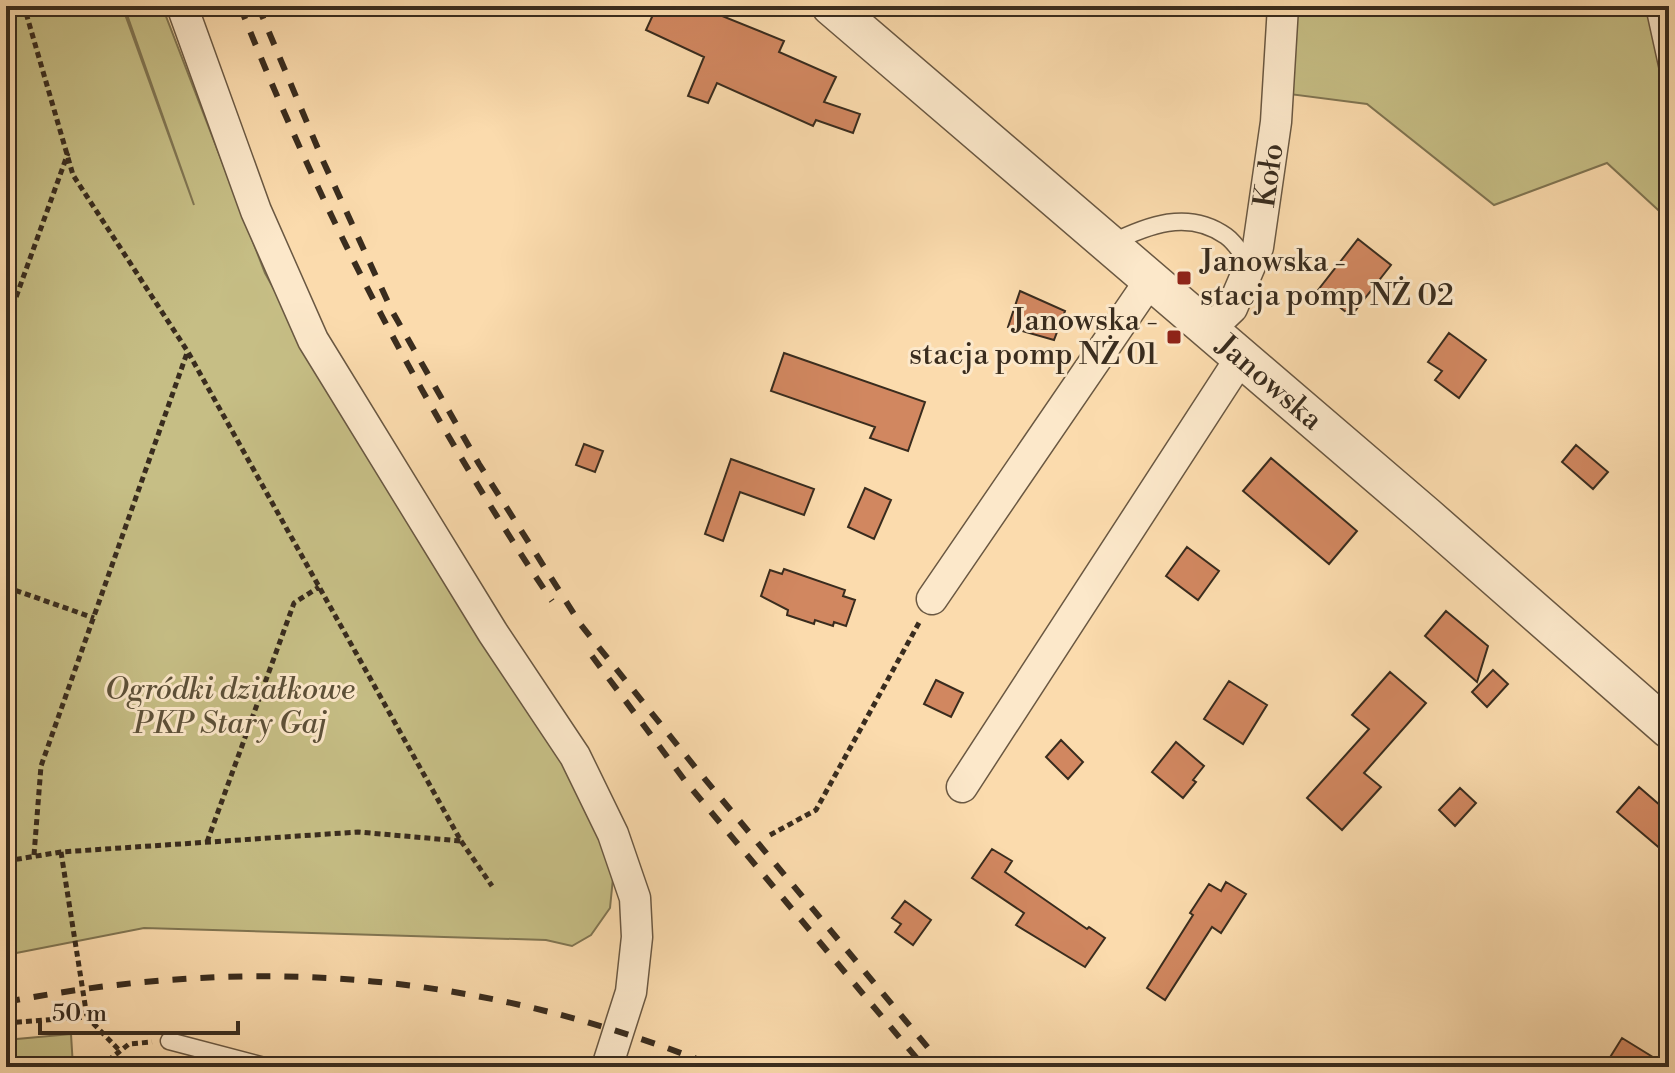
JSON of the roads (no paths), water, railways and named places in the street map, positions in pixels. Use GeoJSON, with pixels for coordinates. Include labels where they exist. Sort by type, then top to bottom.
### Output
{"type":"FeatureCollection","features":[{"type":"Feature","properties":{"kind":"street"},"geometry":{"type":"LineString","coordinates":[[182,6],[256,211],[313,340],[493,633],[575,756],[613,834],[635,898],[637,937],[631,992],[607,1067]]}},
{"type":"Feature","properties":{"kind":"street","name":"Janowska"},"geometry":{"type":"LineString","coordinates":[[831,6],[1149,282],[1426,516],[1669,729]]}},
{"type":"Feature","properties":{"kind":"street","name":"Koło"},"geometry":{"type":"LineString","coordinates":[[1208,331],[1232,308],[1258,247],[1276,122],[1283,6]]}},
{"type":"Feature","properties":{"kind":"street"},"geometry":{"type":"LineString","coordinates":[[932,599],[1149,282]]}},
{"type":"Feature","properties":{"kind":"street"},"geometry":{"type":"LineString","coordinates":[[962,787],[1240,359]]}},
{"type":"Feature","properties":{"kind":"lane"},"geometry":{"type":"LineString","coordinates":[[1654,6],[1669,74]]}},
{"type":"Feature","properties":{"kind":"lane"},"geometry":{"type":"LineString","coordinates":[[1107,245],[1165,221],[1196,221],[1228,237],[1250,265]]}},
{"type":"Feature","properties":{"kind":"lane"},"geometry":{"type":"LineString","coordinates":[[169,1041],[268,1067]]}},
{"type":"Feature","properties":{"kind":"railway"},"geometry":{"type":"LineString","coordinates":[[240,6],[306,161],[380,312],[462,459],[552,601]]}},
{"type":"Feature","properties":{"kind":"railway"},"geometry":{"type":"LineString","coordinates":[[258,6],[324,163],[392,311],[479,464],[581,625],[944,1067]]}},
{"type":"Feature","properties":{"kind":"railway"},"geometry":{"type":"LineString","coordinates":[[592,656],[686,782],[924,1067]]}},
{"type":"Feature","properties":{"kind":"railway"},"geometry":{"type":"LineString","coordinates":[[6,1002],[99,987],[189,979],[279,976],[367,981],[454,992],[542,1010],[629,1035],[717,1067]]}},
{"type":"Feature","properties":{"kind":"place","name":"Janowska - stacja pomp NŻ 02"},"geometry":{"type":"Point","coordinates":[1184,278]}},
{"type":"Feature","properties":{"kind":"place","name":"Janowska - stacja pomp NŻ 01"},"geometry":{"type":"Point","coordinates":[1174,337]}},
{"type":"Feature","properties":{"kind":"park label","name":"Ogródki działkowe PKP Stary Gaj"},"geometry":{"type":"Point","coordinates":[230,706]}}]}
